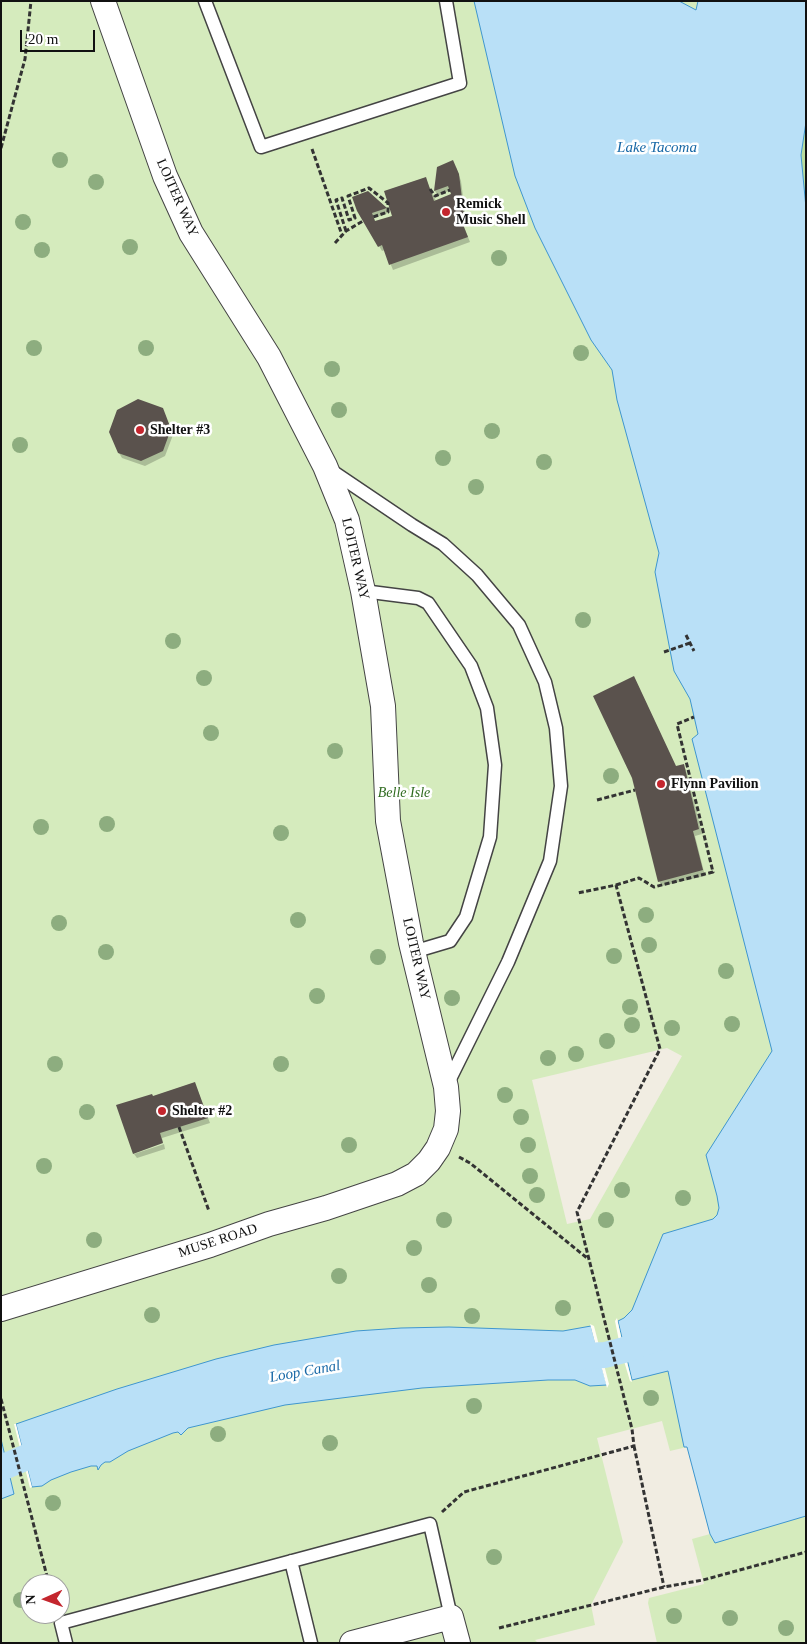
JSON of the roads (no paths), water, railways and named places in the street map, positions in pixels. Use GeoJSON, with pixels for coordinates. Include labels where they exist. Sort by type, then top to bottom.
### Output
{"type":"FeatureCollection","features":[{"type":"Feature","properties":{"kind":"street","name":"LOITER WAY"},"geometry":{"type":"LineString","coordinates":[[103,1],[165,176],[191,233],[269,357],[325,466],[347,520],[363,591],[383,706],[388,821],[413,952],[446,1087],[448,1111],[446,1129],[438,1148],[429,1161]]}},
{"type":"Feature","properties":{"kind":"street","name":"MUSE ROAD"},"geometry":{"type":"LineString","coordinates":[[1,1309],[210,1245],[269,1224],[326,1208],[397,1184],[416,1174],[429,1161]]}},
{"type":"Feature","properties":{"kind":"street"},"geometry":{"type":"LineString","coordinates":[[352,1643],[451,1617],[458,1643]]}},
{"type":"Feature","properties":{"kind":"lane"},"geometry":{"type":"LineString","coordinates":[[205,1],[261,147],[460,83],[446,1]]}},
{"type":"Feature","properties":{"kind":"lane"},"geometry":{"type":"LineString","coordinates":[[325,466],[443,544],[477,575],[519,625],[545,682],[556,728],[561,786],[550,861],[508,962],[446,1087]]}},
{"type":"Feature","properties":{"kind":"lane"},"geometry":{"type":"LineString","coordinates":[[363,591],[418,598],[428,603],[471,666],[487,708],[494,765],[488,846],[466,917],[450,941],[413,952]]}},
{"type":"Feature","properties":{"kind":"lane"},"geometry":{"type":"LineString","coordinates":[[66,1643],[61,1623],[430,1524],[451,1617]]}},
{"type":"Feature","properties":{"kind":"lane"},"geometry":{"type":"LineString","coordinates":[[291,1561],[311,1643]]}},
{"type":"Feature","properties":{"kind":"water","name":"Lake Tacoma"},"geometry":{"type":"Polygon","coordinates":[[[474,1],[679,1],[696,10],[698,1],[806,1],[806,122],[801,155],[806,208],[806,1516],[715,1543],[710,1534],[687,1447],[684,1447],[668,1371],[632,1380],[618,1321],[632,1310],[663,1234],[713,1219],[717,1215],[719,1208],[717,1196],[706,1155],[772,1051],[692,739],[698,734],[690,699],[674,671],[655,572],[659,553],[617,400],[612,370],[591,340],[535,228],[515,176],[474,1]]]}},
{"type":"Feature","properties":{"kind":"water"},"geometry":{"type":"Polygon","coordinates":[[[591,1326],[607,1385],[590,1386],[575,1380],[548,1380],[422,1388],[285,1405],[188,1428],[181,1435],[178,1432],[173,1433],[128,1451],[110,1462],[105,1462],[98,1470],[97,1466],[91,1466],[51,1480],[42,1486],[32,1487],[16,1424],[117,1389],[216,1359],[274,1345],[356,1331],[449,1327],[563,1331],[591,1326]]]}},
{"type":"Feature","properties":{"kind":"water"},"geometry":{"type":"Polygon","coordinates":[[[1,1439],[14,1494],[1,1499],[1,1439]]]}},
{"type":"Feature","properties":{"kind":"waterway","name":"Loop Canal"},"geometry":{"type":"LineString","coordinates":[[563,1357],[605,1355],[658,1338]]}},
{"type":"Feature","properties":{"kind":"waterway","name":"Loop Canal"},"geometry":{"type":"LineString","coordinates":[[1,1468],[58,1444]]}},
{"type":"Feature","properties":{"kind":"place","name":"Remick Music Shell"},"geometry":{"type":"Point","coordinates":[446,212]}},
{"type":"Feature","properties":{"kind":"place","name":"Shelter #3"},"geometry":{"type":"Point","coordinates":[140,430]}},
{"type":"Feature","properties":{"kind":"place","name":"Flynn Pavilion"},"geometry":{"type":"Point","coordinates":[661,784]}},
{"type":"Feature","properties":{"kind":"place","name":"Shelter #2"},"geometry":{"type":"Point","coordinates":[162,1111]}},
{"type":"Feature","properties":{"kind":"park label","name":"Belle Isle"},"geometry":{"type":"Point","coordinates":[404,793]}}]}
